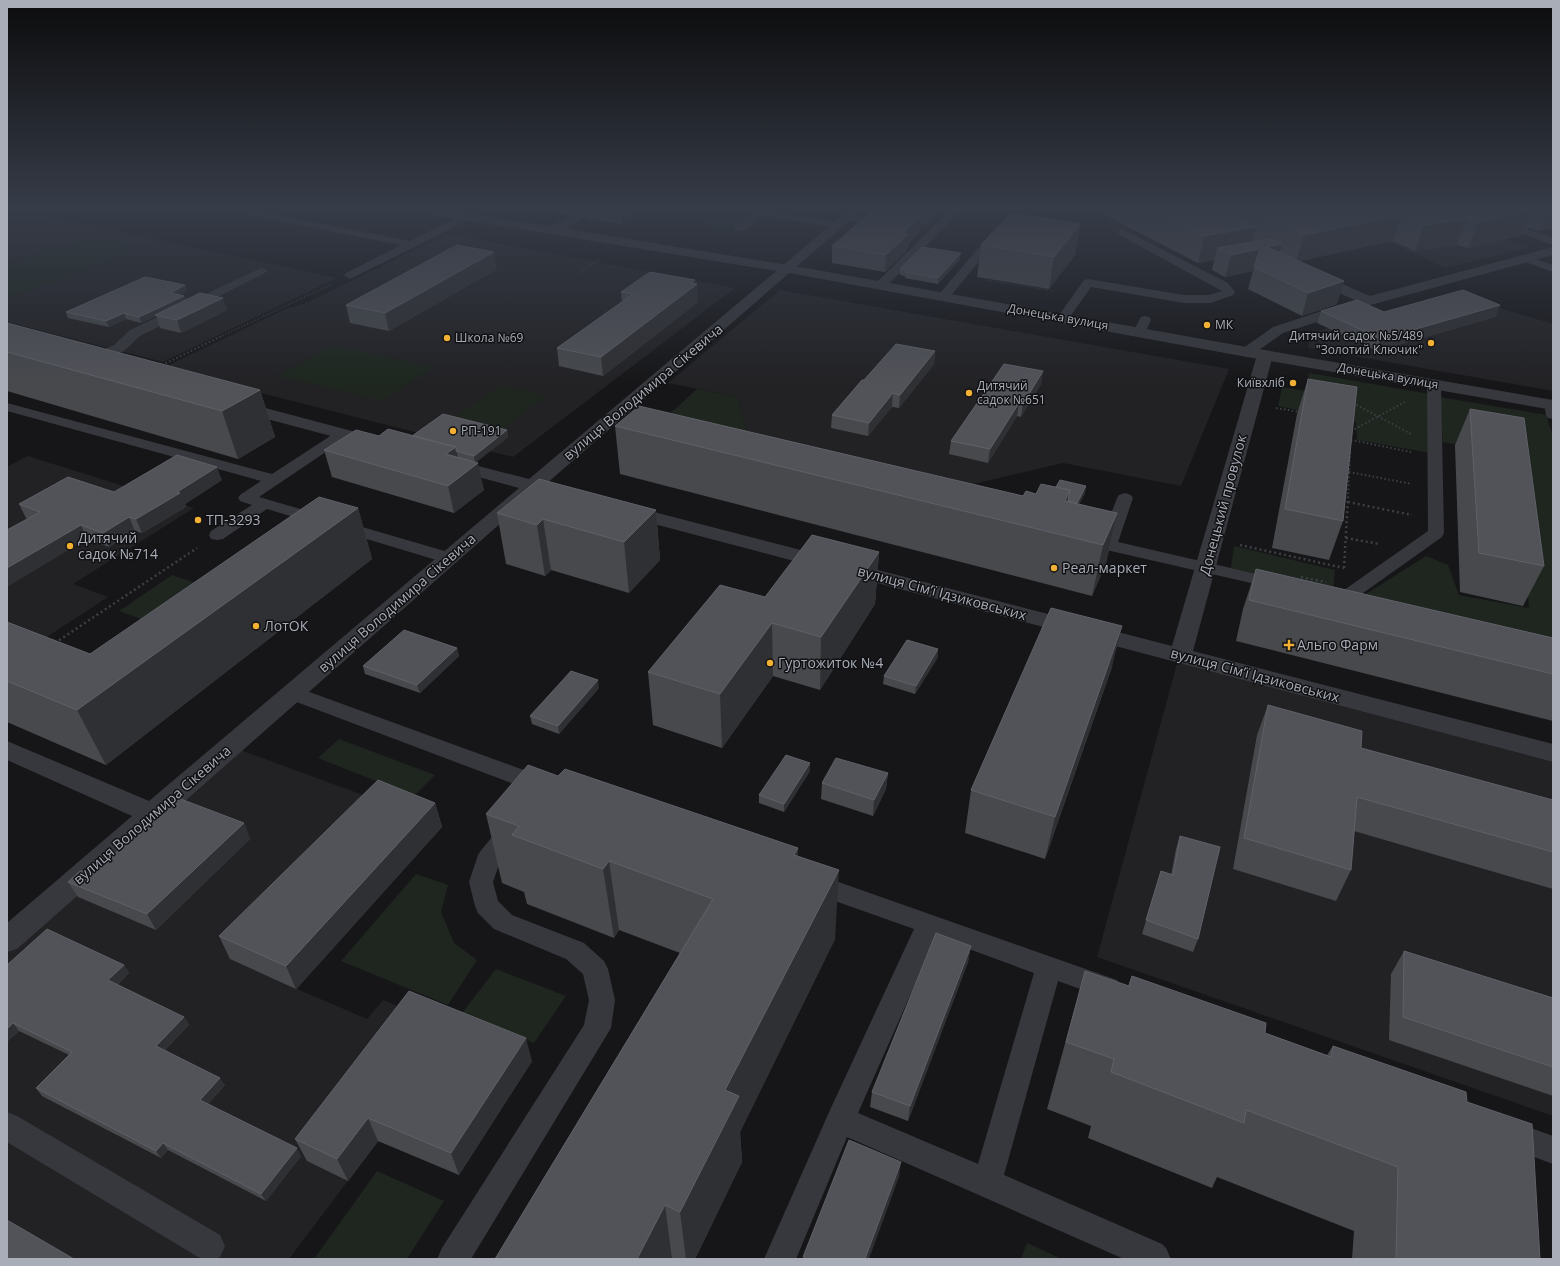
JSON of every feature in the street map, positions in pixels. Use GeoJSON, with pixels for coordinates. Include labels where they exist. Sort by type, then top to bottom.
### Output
{"type":"FeatureCollection","features":[{"type":"Feature","properties":{"kind":"street","name":"Донецька вулиця"},"geometry":{"type":"LineString","coordinates":[[782,268],[1063,318],[1142,326],[1256,353],[1434,384],[1552,408]]}},
{"type":"Feature","properties":{"kind":"street"},"geometry":{"type":"LineString","coordinates":[[1256,353],[1278,330],[1368,301],[1487,268]]}},
{"type":"Feature","properties":{"kind":"street","name":"вулиця Володимира Сікевича"},"geometry":{"type":"LineString","coordinates":[[7,940],[532,486],[788,269]]}},
{"type":"Feature","properties":{"kind":"street"},"geometry":{"type":"LineString","coordinates":[[1304,272],[1368,301]]}},
{"type":"Feature","properties":{"kind":"street","name":"Донецький провулок"},"geometry":{"type":"LineString","coordinates":[[1181,655],[1205,568],[1256,353]]}},
{"type":"Feature","properties":{"kind":"street"},"geometry":{"type":"LineString","coordinates":[[78,362],[114,372]]}},
{"type":"Feature","properties":{"kind":"street"},"geometry":{"type":"LineString","coordinates":[[220,401],[397,449]]}},
{"type":"Feature","properties":{"kind":"street"},"geometry":{"type":"LineString","coordinates":[[435,459],[574,497]]}},
{"type":"Feature","properties":{"kind":"street","name":"вулиця Сімʼї Ідзиковських"},"geometry":{"type":"LineString","coordinates":[[612,507],[1553,752]]}},
{"type":"Feature","properties":{"kind":"street"},"geometry":{"type":"LineString","coordinates":[[7,750],[153,814]]}},
{"type":"Feature","properties":{"kind":"lane"},"geometry":{"type":"LineString","coordinates":[[350,275],[364,268]]}},
{"type":"Feature","properties":{"kind":"lane"},"geometry":{"type":"LineString","coordinates":[[881,285],[898,268]]}},
{"type":"Feature","properties":{"kind":"lane"},"geometry":{"type":"LineString","coordinates":[[944,296],[967,268]]}},
{"type":"Feature","properties":{"kind":"lane"},"geometry":{"type":"LineString","coordinates":[[1192,269],[1199,268]]}},
{"type":"Feature","properties":{"kind":"lane"},"geometry":{"type":"LineString","coordinates":[[1063,318],[1088,283],[1155,299],[1211,299],[1228,292],[1224,286],[1192,269]]}},
{"type":"Feature","properties":{"kind":"lane"},"geometry":{"type":"LineString","coordinates":[[78,362],[119,348],[135,333],[261,272]]}},
{"type":"Feature","properties":{"kind":"lane"},"geometry":{"type":"LineString","coordinates":[[1336,597],[1436,533],[1434,384]]}},
{"type":"Feature","properties":{"kind":"lane"},"geometry":{"type":"LineString","coordinates":[[7,407],[274,480]]}},
{"type":"Feature","properties":{"kind":"lane"},"geometry":{"type":"LineString","coordinates":[[343,434],[246,498],[449,558]]}},
{"type":"Feature","properties":{"kind":"lane"},"geometry":{"type":"LineString","coordinates":[[1108,545],[1125,498]]}},
{"type":"Feature","properties":{"kind":"lane"},"geometry":{"type":"LineString","coordinates":[[217,535],[264,504]]}},
{"type":"Feature","properties":{"kind":"lane"},"geometry":{"type":"LineString","coordinates":[[311,537],[330,523]]}},
{"type":"Feature","properties":{"kind":"lane"},"geometry":{"type":"LineString","coordinates":[[1070,536],[1291,587]]}},
{"type":"Feature","properties":{"kind":"lane"},"geometry":{"type":"LineString","coordinates":[[1336,597],[1366,604]]}},
{"type":"Feature","properties":{"kind":"lane"},"geometry":{"type":"LineString","coordinates":[[293,693],[541,799],[490,855],[481,882],[487,906],[503,922],[575,950],[595,969],[602,1000],[597,1028],[453,1259]]}},
{"type":"Feature","properties":{"kind":"lane"},"geometry":{"type":"LineString","coordinates":[[794,876],[1130,996]]}},
{"type":"Feature","properties":{"kind":"lane"},"geometry":{"type":"LineString","coordinates":[[780,1259],[840,1120],[929,924]]}},
{"type":"Feature","properties":{"kind":"lane"},"geometry":{"type":"LineString","coordinates":[[986,1183],[1049,967]]}},
{"type":"Feature","properties":{"kind":"lane"},"geometry":{"type":"LineString","coordinates":[[840,1120],[986,1183],[1155,1259]]}},
{"type":"Feature","properties":{"kind":"lane"},"geometry":{"type":"LineString","coordinates":[[1486,1125],[1553,1150]]}},
{"type":"Feature","properties":{"kind":"lane"},"geometry":{"type":"LineString","coordinates":[[7,1126],[209,1246]]}},
{"type":"Feature","properties":{"kind":"path"},"geometry":{"type":"LineString","coordinates":[[162,366],[350,275]]}},
{"type":"Feature","properties":{"kind":"path"},"geometry":{"type":"LineString","coordinates":[[961,276],[1080,295]]}},
{"type":"Feature","properties":{"kind":"path"},"geometry":{"type":"LineString","coordinates":[[1351,431],[1410,399]]}},
{"type":"Feature","properties":{"kind":"path"},"geometry":{"type":"LineString","coordinates":[[1352,409],[1353,403],[1435,452]]}},
{"type":"Feature","properties":{"kind":"path"},"geometry":{"type":"LineString","coordinates":[[1275,407],[1306,413]]}},
{"type":"Feature","properties":{"kind":"path"},"geometry":{"type":"LineString","coordinates":[[1336,597],[1344,568],[1352,427]]}},
{"type":"Feature","properties":{"kind":"path"},"geometry":{"type":"LineString","coordinates":[[1351,440],[1435,452]]}},
{"type":"Feature","properties":{"kind":"path"},"geometry":{"type":"LineString","coordinates":[[1349,472],[1436,489]]}},
{"type":"Feature","properties":{"kind":"path"},"geometry":{"type":"LineString","coordinates":[[1348,502],[1436,519]]}},
{"type":"Feature","properties":{"kind":"path"},"geometry":{"type":"LineString","coordinates":[[51,645],[217,535]]}},
{"type":"Feature","properties":{"kind":"path"},"geometry":{"type":"LineString","coordinates":[[1239,545],[1344,568]]}},
{"type":"Feature","properties":{"kind":"shaded area"},"geometry":{"type":"Polygon","coordinates":[[[7,268],[290,268],[337,278],[163,362],[7,322],[7,268]]]}},
{"type":"Feature","properties":{"kind":"shaded area"},"geometry":{"type":"Polygon","coordinates":[[[7,268],[90,268],[33,290],[7,298],[7,268]]]}},
{"type":"Feature","properties":{"kind":"shaded area","name":"Школа №69"},"geometry":{"type":"Polygon","coordinates":[[[378,268],[629,268],[735,288],[513,457],[163,368],[288,308],[304,304],[378,268]]]}},
{"type":"Feature","properties":{"kind":"shaded area","name":"Дитячий садок №651"},"geometry":{"type":"Polygon","coordinates":[[[780,290],[1229,369],[1181,486],[1063,463],[944,491],[752,450],[738,397],[668,383],[780,290]]]}},
{"type":"Feature","properties":{"kind":"shaded area","name":"Дитячий садок №5/489 \"Золотий Ключик\""},"geometry":{"type":"Polygon","coordinates":[[[1456,295],[1553,324],[1553,391],[1308,348],[1310,337],[1317,331],[1456,295]]]}},
{"type":"Feature","properties":{"kind":"shaded area"},"geometry":{"type":"Polygon","coordinates":[[[333,345],[434,367],[383,401],[278,376],[333,345]]]}},
{"type":"Feature","properties":{"kind":"shaded area"},"geometry":{"type":"Polygon","coordinates":[[[1309,373],[1430,394],[1431,453],[1357,440],[1356,422],[1278,406],[1282,387],[1307,391],[1309,373]]]}},
{"type":"Feature","properties":{"kind":"shaded area"},"geometry":{"type":"Polygon","coordinates":[[[502,385],[547,396],[503,428],[456,416],[502,385]]]}},
{"type":"Feature","properties":{"kind":"shaded area"},"geometry":{"type":"Polygon","coordinates":[[[697,389],[738,397],[752,450],[654,428],[697,389]]]}},
{"type":"Feature","properties":{"kind":"shaded area"},"geometry":{"type":"Polygon","coordinates":[[[1439,397],[1547,415],[1553,434],[1552,638],[1366,594],[1426,556],[1448,565],[1459,595],[1529,608],[1519,487],[1514,454],[1443,442],[1439,397]]]}},
{"type":"Feature","properties":{"kind":"shaded area","name":"Дитячий садок №714"},"geometry":{"type":"Polygon","coordinates":[[[28,456],[194,508],[73,584],[108,597],[7,663],[7,467],[28,456]]]}},
{"type":"Feature","properties":{"kind":"shaded area"},"geometry":{"type":"Polygon","coordinates":[[[1234,546],[1335,570],[1333,591],[1231,568],[1234,546]]]}},
{"type":"Feature","properties":{"kind":"shaded area"},"geometry":{"type":"Polygon","coordinates":[[[172,575],[213,589],[160,626],[119,611],[172,575]]]}},
{"type":"Feature","properties":{"kind":"shaded area"},"geometry":{"type":"Polygon","coordinates":[[[1178,660],[1553,762],[1553,1116],[1097,957],[1178,660]]]}},
{"type":"Feature","properties":{"kind":"shaded area"},"geometry":{"type":"Polygon","coordinates":[[[339,739],[435,775],[414,796],[318,758],[339,739]]]}},
{"type":"Feature","properties":{"kind":"shaded area"},"geometry":{"type":"Polygon","coordinates":[[[232,747],[385,803],[442,827],[297,989],[367,1019],[383,1000],[532,1061],[459,1175],[378,1141],[289,1259],[7,1259],[7,940],[232,747]]]}},
{"type":"Feature","properties":{"kind":"shaded area"},"geometry":{"type":"Polygon","coordinates":[[[416,874],[448,885],[441,912],[454,943],[477,960],[448,1005],[341,961],[416,874]]]}},
{"type":"Feature","properties":{"kind":"shaded area"},"geometry":{"type":"Polygon","coordinates":[[[496,969],[566,996],[534,1043],[462,1013],[496,969]]]}},
{"type":"Feature","properties":{"kind":"shaded area"},"geometry":{"type":"Polygon","coordinates":[[[377,1171],[444,1201],[407,1259],[314,1259],[377,1171]]]}},
{"type":"Feature","properties":{"kind":"shaded area"},"geometry":{"type":"Polygon","coordinates":[[[1027,1243],[1062,1259],[1021,1259],[1027,1243]]]}},
{"type":"Feature","properties":{"kind":"building"},"geometry":{"type":"Polygon","coordinates":[[[414,268],[465,268],[385,313],[346,305],[414,268]]]}},
{"type":"Feature","properties":{"kind":"building"},"geometry":{"type":"Polygon","coordinates":[[[947,268],[938,278],[905,272],[907,270],[900,269],[947,268]]]}},
{"type":"Feature","properties":{"kind":"building"},"geometry":{"type":"Polygon","coordinates":[[[1256,268],[1315,268],[1344,281],[1308,293],[1256,268]]]}},
{"type":"Feature","properties":{"kind":"building"},"geometry":{"type":"Polygon","coordinates":[[[650,272],[695,280],[691,283],[697,284],[601,357],[557,348],[633,294],[621,292],[650,272]]]}},
{"type":"Feature","properties":{"kind":"building"},"geometry":{"type":"Polygon","coordinates":[[[145,277],[185,285],[171,293],[184,296],[139,317],[124,313],[106,321],[66,312],[145,277]]]}},
{"type":"Feature","properties":{"kind":"building"},"geometry":{"type":"Polygon","coordinates":[[[1463,290],[1500,305],[1381,339],[1321,311],[1357,300],[1384,312],[1463,290]]]}},
{"type":"Feature","properties":{"kind":"building"},"geometry":{"type":"Polygon","coordinates":[[[200,293],[223,298],[177,320],[155,315],[200,293]]]}},
{"type":"Feature","properties":{"kind":"building"},"geometry":{"type":"Polygon","coordinates":[[[7,323],[260,390],[222,411],[7,352],[7,323]]]}},
{"type":"Feature","properties":{"kind":"building"},"geometry":{"type":"Polygon","coordinates":[[[896,344],[935,351],[900,395],[893,393],[869,423],[832,415],[862,380],[864,380],[896,344]]]}},
{"type":"Feature","properties":{"kind":"building"},"geometry":{"type":"Polygon","coordinates":[[[1004,364],[1043,371],[1023,404],[1019,403],[990,449],[951,441],[1004,364]]]}},
{"type":"Feature","properties":{"kind":"building"},"geometry":{"type":"Polygon","coordinates":[[[1308,379],[1357,387],[1343,521],[1285,509],[1308,379]]]}},
{"type":"Feature","properties":{"kind":"building"},"geometry":{"type":"Polygon","coordinates":[[[639,406],[1023,496],[1026,491],[1036,494],[1041,484],[1070,490],[1065,501],[1117,513],[1103,545],[615,426],[639,406]]]}},
{"type":"Feature","properties":{"kind":"building"},"geometry":{"type":"Polygon","coordinates":[[[1470,409],[1524,418],[1544,566],[1479,553],[1470,409]]]}},
{"type":"Feature","properties":{"kind":"building"},"geometry":{"type":"Polygon","coordinates":[[[443,414],[507,430],[474,456],[456,451],[456,447],[412,436],[443,414]]]}},
{"type":"Feature","properties":{"kind":"building"},"geometry":{"type":"Polygon","coordinates":[[[388,429],[456,447],[446,454],[478,463],[448,486],[324,450],[356,430],[379,436],[388,429]]]}},
{"type":"Feature","properties":{"kind":"building"},"geometry":{"type":"Polygon","coordinates":[[[177,455],[217,467],[177,492],[180,493],[136,519],[129,517],[103,533],[81,525],[7,568],[7,530],[40,512],[19,504],[68,477],[114,492],[177,455]]]}},
{"type":"Feature","properties":{"kind":"building"},"geometry":{"type":"Polygon","coordinates":[[[539,479],[656,510],[624,542],[543,519],[537,525],[497,513],[539,479]]]}},
{"type":"Feature","properties":{"kind":"building"},"geometry":{"type":"Polygon","coordinates":[[[1060,480],[1086,486],[1077,503],[1068,501],[1070,490],[1056,487],[1060,480]]]}},
{"type":"Feature","properties":{"kind":"building"},"geometry":{"type":"Polygon","coordinates":[[[319,497],[358,508],[77,710],[7,681],[7,622],[90,654],[319,497]]]}},
{"type":"Feature","properties":{"kind":"building"},"geometry":{"type":"Polygon","coordinates":[[[812,535],[879,552],[821,637],[772,623],[720,694],[648,672],[720,585],[765,597],[812,535]]]}},
{"type":"Feature","properties":{"kind":"building"},"geometry":{"type":"Polygon","coordinates":[[[1256,569],[1553,638],[1553,674],[1249,600],[1256,569]]]}},
{"type":"Feature","properties":{"kind":"building"},"geometry":{"type":"Polygon","coordinates":[[[1051,608],[1122,626],[1055,817],[971,790],[1051,608]]]}},
{"type":"Feature","properties":{"kind":"building"},"geometry":{"type":"Polygon","coordinates":[[[404,630],[457,648],[417,685],[363,666],[404,630]]]}},
{"type":"Feature","properties":{"kind":"building"},"geometry":{"type":"Polygon","coordinates":[[[907,640],[938,649],[916,686],[884,676],[907,640]]]}},
{"type":"Feature","properties":{"kind":"building"},"geometry":{"type":"Polygon","coordinates":[[[571,671],[598,680],[558,726],[530,716],[571,671]]]}},
{"type":"Feature","properties":{"kind":"building"},"geometry":{"type":"Polygon","coordinates":[[[1268,705],[1362,731],[1361,748],[1553,800],[1553,852],[1357,797],[1351,870],[1244,838],[1268,705]]]}},
{"type":"Feature","properties":{"kind":"building"},"geometry":{"type":"Polygon","coordinates":[[[786,755],[810,763],[784,804],[759,795],[786,755]]]}},
{"type":"Feature","properties":{"kind":"building"},"geometry":{"type":"Polygon","coordinates":[[[836,758],[888,773],[874,800],[822,783],[836,758]]]}},
{"type":"Feature","properties":{"kind":"building"},"geometry":{"type":"Polygon","coordinates":[[[528,765],[558,776],[565,769],[798,848],[794,855],[839,870],[725,1090],[739,1096],[680,1212],[665,1205],[637,1259],[495,1259],[713,899],[609,861],[603,869],[512,835],[519,826],[486,814],[528,765]]]}},
{"type":"Feature","properties":{"kind":"building"},"geometry":{"type":"Polygon","coordinates":[[[378,780],[435,803],[286,966],[219,936],[378,780]]]}},
{"type":"Feature","properties":{"kind":"building"},"geometry":{"type":"Polygon","coordinates":[[[178,798],[244,823],[147,914],[68,882],[80,871],[95,871],[178,798]]]}},
{"type":"Feature","properties":{"kind":"building"},"geometry":{"type":"Polygon","coordinates":[[[1180,836],[1220,847],[1198,939],[1146,920],[1161,871],[1173,875],[1180,836]]]}},
{"type":"Feature","properties":{"kind":"building"},"geometry":{"type":"Polygon","coordinates":[[[47,929],[124,965],[108,980],[184,1017],[156,1046],[220,1078],[200,1100],[297,1148],[261,1194],[163,1143],[156,1151],[36,1088],[72,1052],[13,1023],[7,1029],[7,965],[47,929]]]}},
{"type":"Feature","properties":{"kind":"building"},"geometry":{"type":"Polygon","coordinates":[[[936,933],[971,946],[910,1106],[872,1092],[936,933]]]}},
{"type":"Feature","properties":{"kind":"building"},"geometry":{"type":"Polygon","coordinates":[[[1404,951],[1553,998],[1553,1067],[1403,1017],[1404,951]]]}},
{"type":"Feature","properties":{"kind":"building"},"geometry":{"type":"Polygon","coordinates":[[[1085,971],[1129,986],[1132,976],[1266,1023],[1265,1033],[1331,1057],[1333,1046],[1466,1092],[1467,1102],[1532,1124],[1540,1259],[1396,1259],[1398,1167],[1246,1110],[1244,1123],[1111,1072],[1114,1059],[1066,1042],[1085,971]]]}},
{"type":"Feature","properties":{"kind":"building"},"geometry":{"type":"Polygon","coordinates":[[[409,991],[526,1038],[451,1153],[368,1118],[337,1159],[295,1139],[409,991]]]}},
{"type":"Feature","properties":{"kind":"building"},"geometry":{"type":"Polygon","coordinates":[[[849,1140],[901,1162],[865,1259],[807,1259],[803,1257],[849,1140]]]}},
{"type":"Feature","properties":{"kind":"building"},"geometry":{"type":"Polygon","coordinates":[[[7,1220],[74,1259],[7,1259],[7,1220]]]}},
{"type":"Feature","properties":{"kind":"place","name":"МК"},"geometry":{"type":"Point","coordinates":[1207,325]}},
{"type":"Feature","properties":{"kind":"place","name":"Школа №69"},"geometry":{"type":"Point","coordinates":[447,338]}},
{"type":"Feature","properties":{"kind":"place","name":"Дитячий садок №5/489 \"Золотий Ключик\""},"geometry":{"type":"Point","coordinates":[1431,343]}},
{"type":"Feature","properties":{"kind":"place","name":"Київхліб"},"geometry":{"type":"Point","coordinates":[1293,383]}},
{"type":"Feature","properties":{"kind":"place","name":"Дитячий садок №651"},"geometry":{"type":"Point","coordinates":[969,393]}},
{"type":"Feature","properties":{"kind":"place","name":"РП-191"},"geometry":{"type":"Point","coordinates":[453,431]}},
{"type":"Feature","properties":{"kind":"place","name":"ТП-3293"},"geometry":{"type":"Point","coordinates":[198,520]}},
{"type":"Feature","properties":{"kind":"place","name":"Дитячий садок №714"},"geometry":{"type":"Point","coordinates":[70,546]}},
{"type":"Feature","properties":{"kind":"place","name":"Реал-маркет"},"geometry":{"type":"Point","coordinates":[1054,568]}},
{"type":"Feature","properties":{"kind":"place","name":"ЛотОК"},"geometry":{"type":"Point","coordinates":[256,626]}},
{"type":"Feature","properties":{"kind":"place","name":"Альго Фарм"},"geometry":{"type":"Point","coordinates":[1289,645]}},
{"type":"Feature","properties":{"kind":"place","name":"Гуртожиток №4"},"geometry":{"type":"Point","coordinates":[770,663]}}]}
